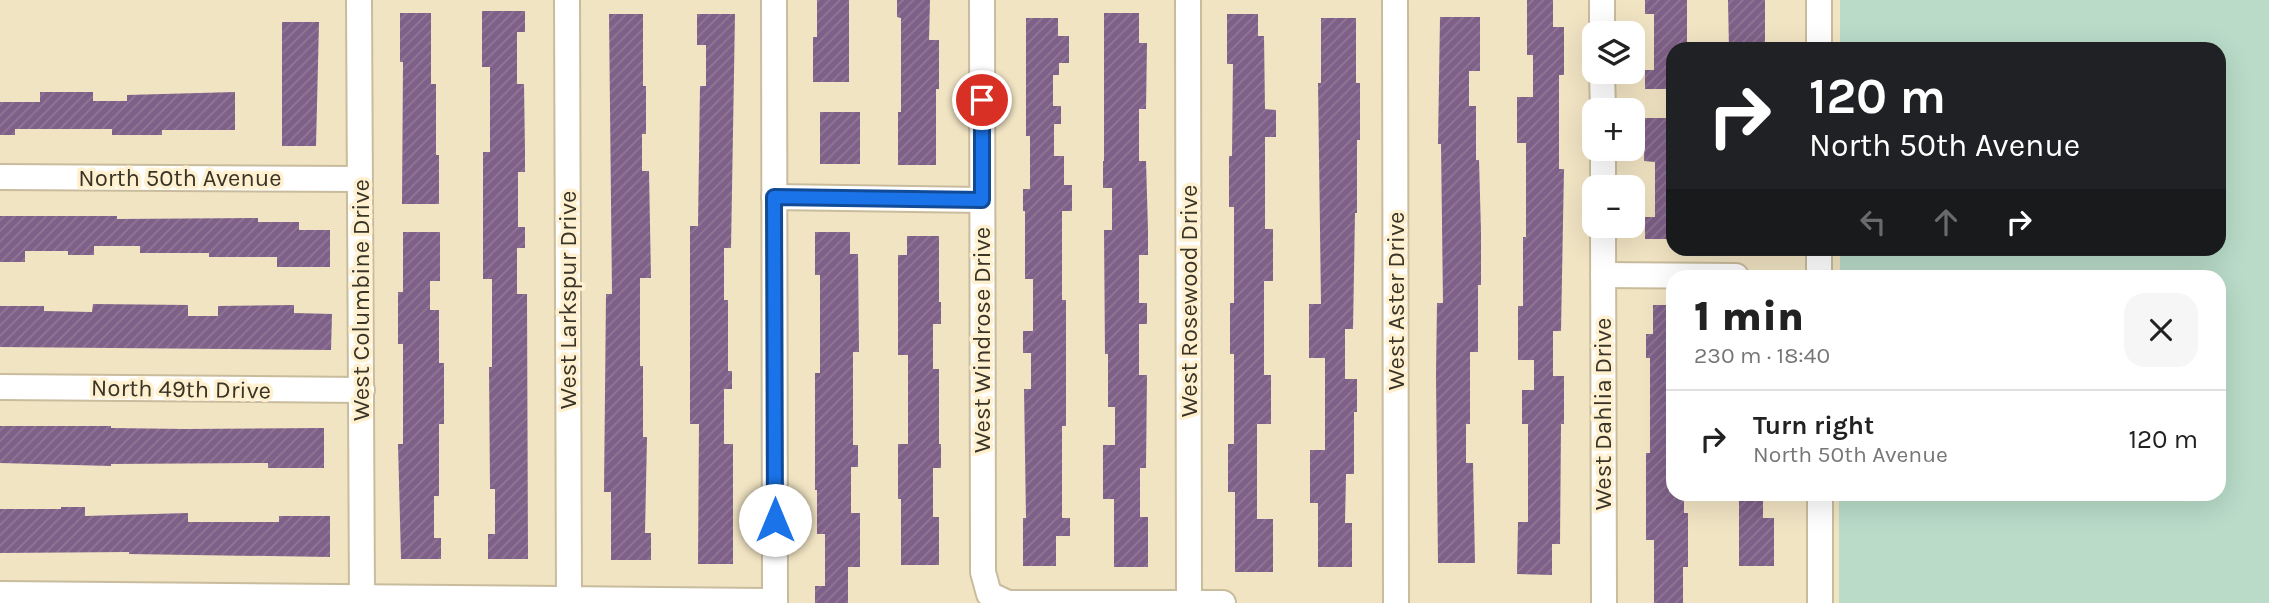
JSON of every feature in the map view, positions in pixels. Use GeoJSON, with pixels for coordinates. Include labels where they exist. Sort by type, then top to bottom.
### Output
{"type":"FeatureCollection","features":[{"type":"Feature","properties":{"kind":"street","name":"West Columbine Drive"},"geometry":{"type":"LineString","coordinates":[[359,0],[362,599]]}},
{"type":"Feature","properties":{"kind":"street","name":"West Larkspur Drive"},"geometry":{"type":"LineString","coordinates":[[567,0],[569,600]]}},
{"type":"Feature","properties":{"kind":"street"},"geometry":{"type":"LineString","coordinates":[[0,594],[775,602],[774,0]]}},
{"type":"Feature","properties":{"kind":"street","name":"West Windrose Drive"},"geometry":{"type":"LineString","coordinates":[[982,0],[983,572],[989,594],[1007,603],[1189,603]]}},
{"type":"Feature","properties":{"kind":"street","name":"West Rosewood Drive"},"geometry":{"type":"LineString","coordinates":[[1188,0],[1189,603]]}},
{"type":"Feature","properties":{"kind":"street","name":"West Aster Drive"},"geometry":{"type":"LineString","coordinates":[[1395,0],[1396,603]]}},
{"type":"Feature","properties":{"kind":"street"},"geometry":{"type":"LineString","coordinates":[[1602,0],[1602,21]]}},
{"type":"Feature","properties":{"kind":"street"},"geometry":{"type":"LineString","coordinates":[[1819,0],[1819,42]]}},
{"type":"Feature","properties":{"kind":"street","name":"North 50th Avenue"},"geometry":{"type":"LineString","coordinates":[[0,177],[359,179]]}},
{"type":"Feature","properties":{"kind":"street"},"geometry":{"type":"LineString","coordinates":[[774,197],[982,200]]}},
{"type":"Feature","properties":{"kind":"street","name":"West Dahlia Drive"},"geometry":{"type":"LineString","coordinates":[[1603,238],[1604,603]]}},
{"type":"Feature","properties":{"kind":"street"},"geometry":{"type":"LineString","coordinates":[[1603,275],[1666,275]]}},
{"type":"Feature","properties":{"kind":"street","name":"North 49th Drive"},"geometry":{"type":"LineString","coordinates":[[0,387],[362,390]]}},
{"type":"Feature","properties":{"kind":"street"},"geometry":{"type":"LineString","coordinates":[[1820,501],[1820,603]]}},
{"type":"Feature","properties":{"kind":"street"},"geometry":{"type":"LineString","coordinates":[[1189,603],[1223,603]]}},
{"type":"Feature","properties":{"kind":"green space"},"geometry":{"type":"Polygon","coordinates":[[[1840,0],[2269,0],[2269,603],[1839,603],[1839,501],[2226,501],[2226,270],[1840,270],[1840,256],[2226,256],[2226,42],[1840,42],[1840,0]]]}},
{"type":"Feature","properties":{"kind":"building"},"geometry":{"type":"Polygon","coordinates":[[[817,0],[849,0],[849,82],[813,82],[813,37],[817,37],[817,0]]]}},
{"type":"Feature","properties":{"kind":"building"},"geometry":{"type":"Polygon","coordinates":[[[897,0],[930,0],[929,40],[939,40],[936,165],[898,165],[901,18],[897,17],[897,0]]]}},
{"type":"Feature","properties":{"kind":"building"},"geometry":{"type":"Polygon","coordinates":[[[1527,0],[1553,0],[1553,27],[1564,27],[1564,75],[1559,75],[1559,169],[1564,169],[1561,331],[1553,331],[1553,376],[1564,376],[1564,424],[1561,424],[1560,544],[1552,544],[1552,575],[1517,574],[1518,522],[1528,522],[1528,424],[1522,424],[1522,390],[1534,390],[1534,360],[1518,360],[1518,306],[1523,306],[1523,237],[1526,237],[1526,143],[1517,143],[1517,97],[1533,97],[1533,55],[1527,55],[1527,0]]]}},
{"type":"Feature","properties":{"kind":"building"},"geometry":{"type":"Polygon","coordinates":[[[1645,0],[1687,0],[1687,42],[1666,42],[1666,89],[1645,89],[1645,70],[1654,70],[1654,14],[1645,14],[1645,0]]]}},
{"type":"Feature","properties":{"kind":"building"},"geometry":{"type":"Polygon","coordinates":[[[1728,0],[1765,0],[1765,42],[1729,42],[1728,0]]]}},
{"type":"Feature","properties":{"kind":"building"},"geometry":{"type":"Polygon","coordinates":[[[482,11],[525,11],[525,32],[517,32],[517,84],[524,84],[525,152],[525,172],[518,172],[518,227],[525,227],[525,248],[517,248],[517,294],[527,294],[528,559],[488,559],[488,534],[495,534],[495,489],[490,489],[489,367],[492,367],[492,279],[483,279],[483,152],[490,152],[490,67],[482,67],[482,11]]]}},
{"type":"Feature","properties":{"kind":"building"},"geometry":{"type":"Polygon","coordinates":[[[400,13],[431,13],[431,84],[436,84],[439,204],[402,204],[403,62],[400,62],[400,13]]]}},
{"type":"Feature","properties":{"kind":"building"},"geometry":{"type":"Polygon","coordinates":[[[1104,13],[1139,13],[1139,43],[1147,43],[1146,109],[1139,109],[1139,161],[1146,161],[1148,255],[1139,255],[1139,303],[1147,303],[1147,324],[1139,324],[1139,375],[1147,375],[1146,468],[1140,468],[1140,517],[1148,517],[1148,567],[1114,567],[1114,499],[1103,499],[1103,445],[1115,445],[1115,407],[1108,407],[1108,354],[1105,354],[1104,230],[1112,230],[1112,188],[1103,188],[1104,13]]]}},
{"type":"Feature","properties":{"kind":"building"},"geometry":{"type":"Polygon","coordinates":[[[609,14],[643,14],[646,134],[642,134],[642,171],[649,171],[651,278],[640,278],[640,366],[643,366],[643,437],[647,437],[645,533],[651,533],[651,560],[611,560],[611,492],[604,492],[606,294],[612,294],[609,14]]]}},
{"type":"Feature","properties":{"kind":"building"},"geometry":{"type":"Polygon","coordinates":[[[697,14],[735,14],[731,248],[724,248],[724,300],[728,300],[728,371],[732,371],[732,389],[724,389],[724,444],[733,444],[733,564],[698,564],[699,424],[690,424],[690,226],[698,226],[700,86],[706,86],[706,45],[697,45],[697,14]]]}},
{"type":"Feature","properties":{"kind":"building"},"geometry":{"type":"Polygon","coordinates":[[[1227,14],[1258,14],[1258,36],[1264,36],[1265,109],[1276,110],[1276,137],[1265,137],[1265,229],[1273,229],[1273,281],[1264,281],[1264,375],[1271,375],[1271,424],[1257,424],[1257,519],[1273,519],[1273,572],[1235,572],[1235,492],[1228,492],[1228,444],[1234,444],[1234,354],[1230,354],[1230,303],[1234,303],[1234,207],[1229,207],[1233,64],[1227,64],[1227,14]]]}},
{"type":"Feature","properties":{"kind":"building"},"geometry":{"type":"Polygon","coordinates":[[[1440,17],[1480,17],[1480,71],[1469,71],[1469,106],[1476,106],[1476,160],[1479,160],[1481,232],[1478,352],[1470,352],[1470,424],[1466,424],[1466,463],[1473,463],[1475,563],[1438,563],[1437,303],[1443,303],[1441,144],[1438,144],[1440,17]]]}},
{"type":"Feature","properties":{"kind":"building"},"geometry":{"type":"Polygon","coordinates":[[[1026,18],[1058,18],[1058,36],[1069,36],[1069,63],[1059,63],[1059,75],[1053,75],[1053,106],[1061,106],[1061,124],[1054,124],[1054,156],[1064,156],[1064,185],[1072,185],[1072,211],[1062,211],[1062,300],[1066,300],[1066,426],[1062,426],[1062,518],[1070,518],[1070,536],[1056,536],[1056,566],[1023,566],[1023,518],[1026,518],[1024,389],[1031,389],[1031,353],[1023,353],[1023,331],[1033,331],[1033,279],[1025,279],[1023,211],[1023,189],[1030,189],[1030,136],[1026,136],[1026,18]]]}},
{"type":"Feature","properties":{"kind":"building"},"geometry":{"type":"Polygon","coordinates":[[[1321,18],[1356,18],[1356,83],[1360,83],[1353,329],[1345,329],[1345,379],[1357,379],[1354,474],[1346,474],[1345,523],[1352,523],[1352,567],[1318,567],[1318,503],[1310,503],[1310,450],[1325,450],[1325,358],[1309,358],[1309,304],[1321,304],[1318,83],[1321,83],[1321,18]]]}},
{"type":"Feature","properties":{"kind":"building"},"geometry":{"type":"Polygon","coordinates":[[[282,22],[319,22],[316,146],[282,146],[282,22]]]}},
{"type":"Feature","properties":{"kind":"building"},"geometry":{"type":"Polygon","coordinates":[[[40,92],[93,92],[93,101],[127,101],[127,95],[235,92],[235,130],[162,130],[162,135],[112,135],[112,129],[15,129],[15,135],[0,135],[0,102],[40,102],[40,92]]]}},
{"type":"Feature","properties":{"kind":"building"},"geometry":{"type":"Polygon","coordinates":[[[820,112],[860,112],[860,164],[820,164],[820,112]]]}},
{"type":"Feature","properties":{"kind":"building"},"geometry":{"type":"Polygon","coordinates":[[[1645,118],[1666,118],[1666,239],[1645,239],[1645,217],[1655,217],[1655,162],[1644,161],[1645,118]]]}},
{"type":"Feature","properties":{"kind":"building"},"geometry":{"type":"Polygon","coordinates":[[[0,216],[258,218],[258,222],[299,222],[299,230],[330,230],[330,267],[277,267],[277,257],[140,253],[140,246],[94,246],[94,255],[68,255],[68,251],[25,251],[25,262],[0,262],[0,216]]]}},
{"type":"Feature","properties":{"kind":"building"},"geometry":{"type":"Polygon","coordinates":[[[403,232],[440,232],[440,281],[430,281],[430,310],[439,310],[439,363],[444,363],[444,424],[439,424],[439,496],[434,496],[434,538],[441,538],[441,559],[401,559],[398,444],[403,444],[403,344],[398,344],[398,292],[403,292],[403,232]]]}},
{"type":"Feature","properties":{"kind":"building"},"geometry":{"type":"Polygon","coordinates":[[[815,232],[850,232],[850,254],[858,254],[859,352],[853,352],[853,445],[858,445],[858,467],[851,467],[851,513],[860,513],[860,567],[848,567],[848,603],[815,603],[815,586],[825,586],[825,534],[817,534],[815,490],[815,373],[820,373],[820,275],[815,275],[815,232]]]}},
{"type":"Feature","properties":{"kind":"building"},"geometry":{"type":"Polygon","coordinates":[[[907,236],[939,236],[941,324],[933,324],[933,369],[939,369],[941,468],[933,468],[933,517],[939,517],[939,565],[901,565],[898,444],[908,444],[908,355],[898,355],[898,255],[907,255],[907,236]]]}},
{"type":"Feature","properties":{"kind":"building"},"geometry":{"type":"Polygon","coordinates":[[[93,304],[188,305],[188,316],[218,316],[218,306],[294,305],[294,313],[332,314],[331,350],[0,347],[0,306],[44,306],[44,311],[92,312],[93,304]]]}},
{"type":"Feature","properties":{"kind":"building"},"geometry":{"type":"Polygon","coordinates":[[[1653,305],[1666,305],[1666,501],[1684,501],[1684,513],[1688,513],[1688,567],[1683,567],[1683,603],[1654,603],[1654,540],[1646,540],[1650,358],[1646,358],[1646,334],[1653,334],[1653,305]]]}},
{"type":"Feature","properties":{"kind":"building"},"geometry":{"type":"Polygon","coordinates":[[[0,426],[324,428],[324,468],[268,468],[268,463],[111,466],[0,463],[0,426]]]}},
{"type":"Feature","properties":{"kind":"building"},"geometry":{"type":"Polygon","coordinates":[[[1739,501],[1763,501],[1763,518],[1774,518],[1774,566],[1739,566],[1739,501]]]}},
{"type":"Feature","properties":{"kind":"building"},"geometry":{"type":"Polygon","coordinates":[[[85,507],[85,516],[188,513],[188,522],[279,522],[279,516],[330,516],[330,557],[129,552],[0,553],[0,509],[85,507]]]}},
{"type":"Feature","properties":{"kind":"route"},"geometry":{"type":"LineString","coordinates":[[775,520],[774,197],[982,200],[982,100]]}}]}
